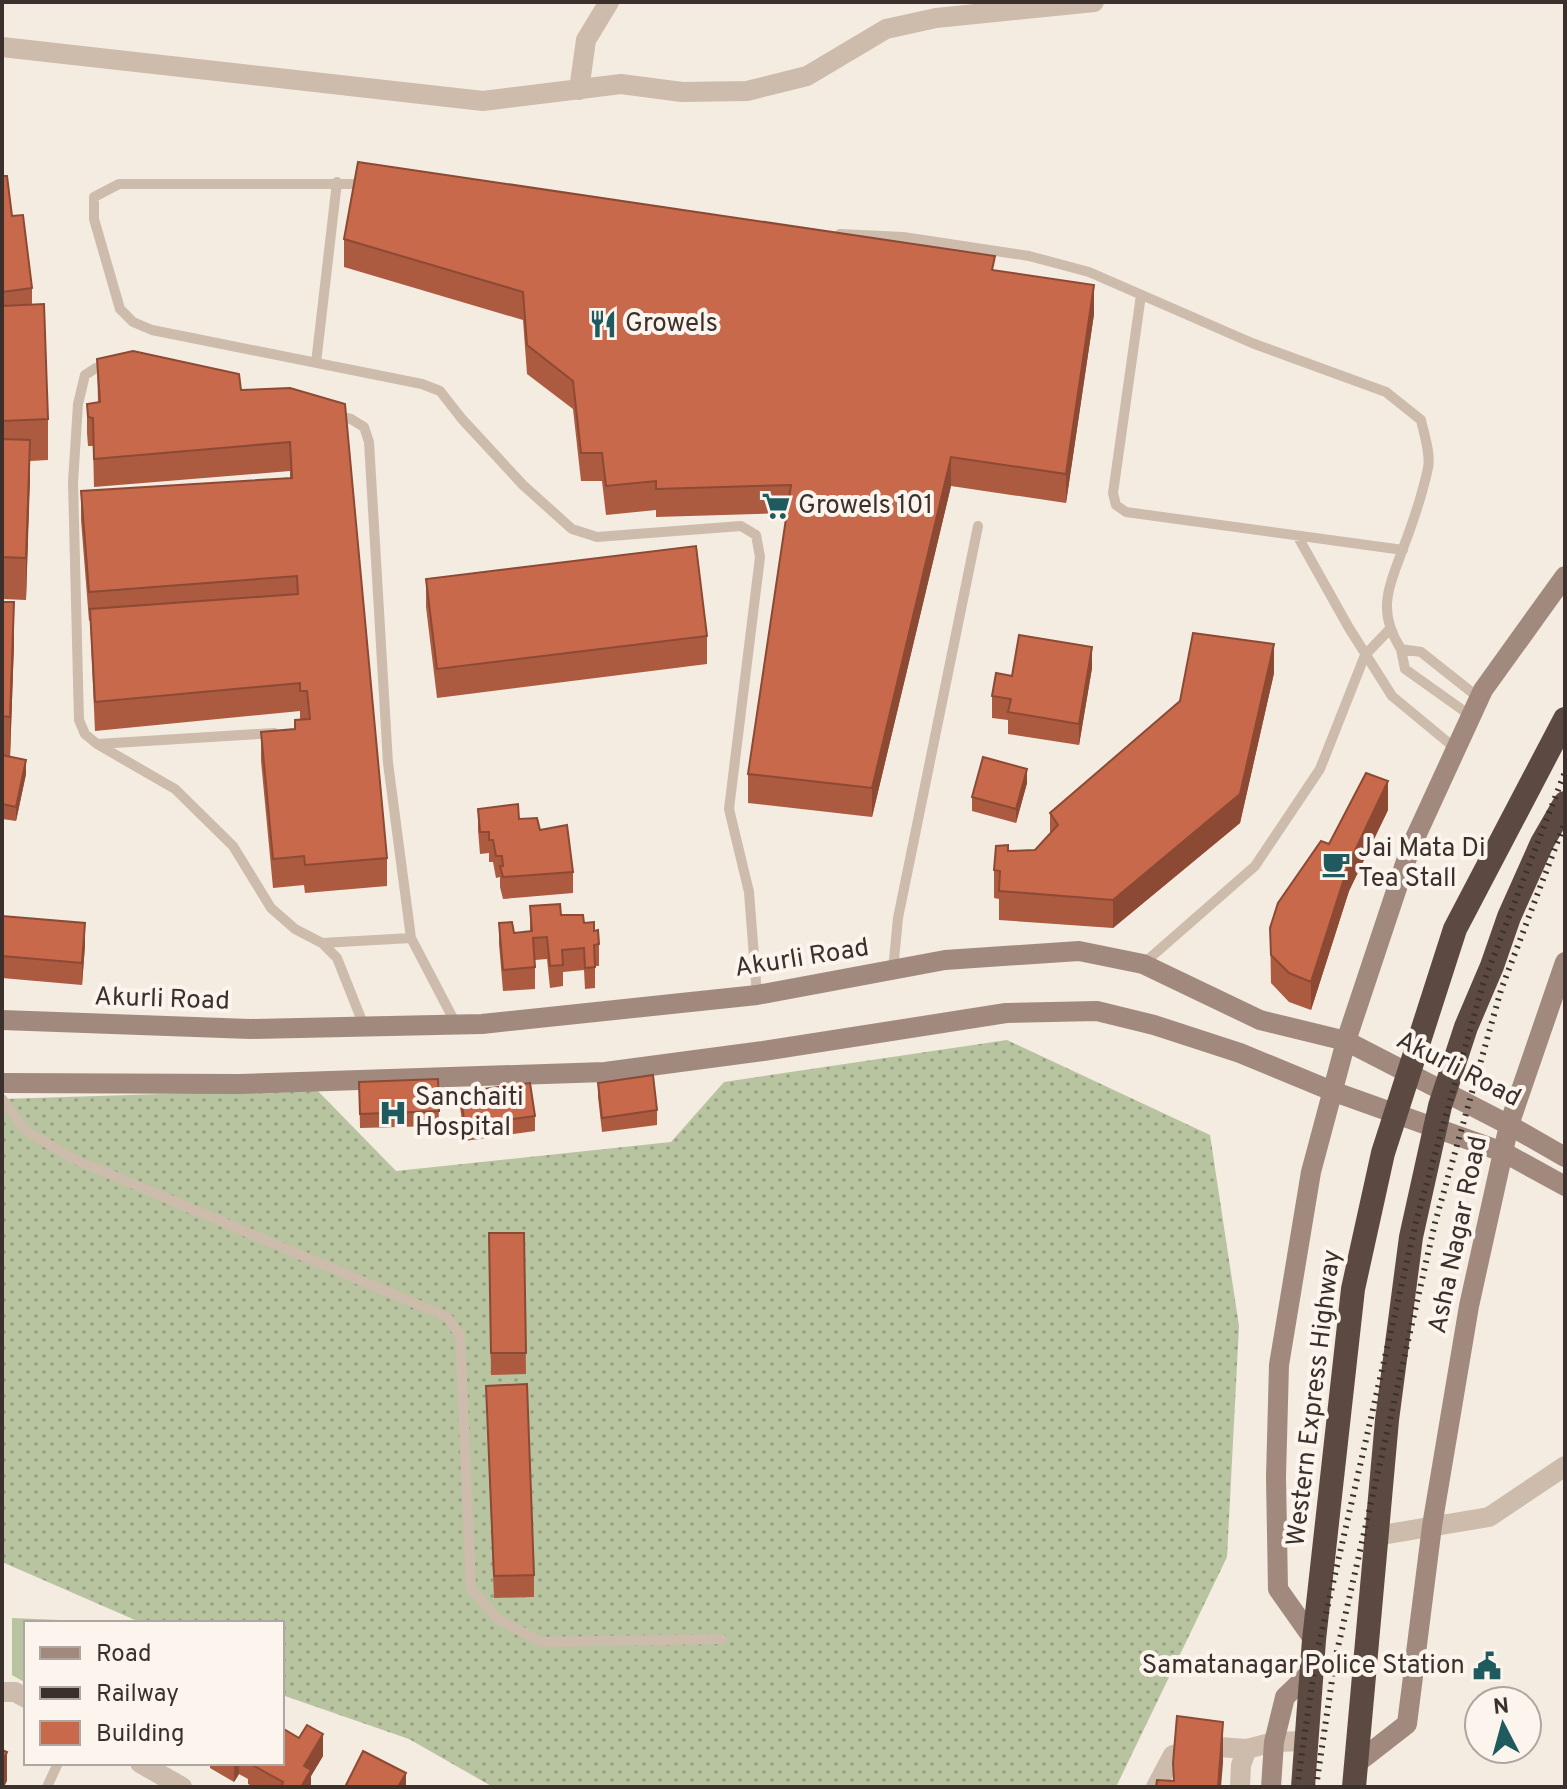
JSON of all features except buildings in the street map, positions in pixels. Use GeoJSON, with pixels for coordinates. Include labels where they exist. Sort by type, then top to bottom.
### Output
{"type":"FeatureCollection","features":[{"type":"Feature","properties":{"kind":"highway","name":"Western Express Highway"},"geometry":{"type":"LineString","coordinates":[[1303,1787],[1314,1640],[1353,1289],[1383,1153],[1455,929],[1565,719]]}},
{"type":"Feature","properties":{"kind":"highway"},"geometry":{"type":"LineString","coordinates":[[1356,1775],[1387,1420],[1411,1237],[1440,1106],[1466,1027],[1509,917],[1542,843],[1565,803]]}},
{"type":"Feature","properties":{"kind":"street"},"geometry":{"type":"LineString","coordinates":[[579,90],[586,40],[609,2]]}},
{"type":"Feature","properties":{"kind":"street"},"geometry":{"type":"LineString","coordinates":[[2,47],[483,101],[621,84],[682,92],[747,91],[807,76],[886,29],[936,18],[1094,2]]}},
{"type":"Feature","properties":{"kind":"street"},"geometry":{"type":"LineString","coordinates":[[1314,1640],[1278,1589],[1276,1477],[1279,1365],[1311,1172],[1346,1041],[1410,849],[1475,707],[1565,576]]}},
{"type":"Feature","properties":{"kind":"street","name":"Akurli Road"},"geometry":{"type":"LineString","coordinates":[[2,1020],[250,1029],[457,1025],[757,995],[945,960],[1079,951],[1143,964],[1260,1020],[1346,1041],[1565,1157]]}},
{"type":"Feature","properties":{"kind":"street","name":"Asha Nagar Road"},"geometry":{"type":"LineString","coordinates":[[1356,1775],[1407,1724],[1432,1526],[1469,1306],[1509,1125],[1565,962]]}},
{"type":"Feature","properties":{"kind":"street","name":"Akurli Road"},"geometry":{"type":"LineString","coordinates":[[2,1083],[239,1084],[605,1072],[1006,1013],[1097,1011],[1154,1025],[1240,1053],[1332,1091],[1503,1152],[1565,1186]]}},
{"type":"Feature","properties":{"kind":"street"},"geometry":{"type":"LineString","coordinates":[[1376,1536],[1489,1517],[1565,1466]]}},
{"type":"Feature","properties":{"kind":"street"},"geometry":{"type":"LineString","coordinates":[[1271,1787],[1274,1742],[1285,1697],[1311,1672]]}},
{"type":"Feature","properties":{"kind":"street"},"geometry":{"type":"LineString","coordinates":[[2,1692],[15,1692],[24,1697]]}},
{"type":"Feature","properties":{"kind":"street"},"geometry":{"type":"LineString","coordinates":[[1156,1787],[1173,1755],[1204,1746],[1247,1749],[1274,1742],[1306,1741]]}},
{"type":"Feature","properties":{"kind":"street"},"geometry":{"type":"LineString","coordinates":[[1240,1787],[1241,1765],[1247,1749]]}},
{"type":"Feature","properties":{"kind":"street"},"geometry":{"type":"LineString","coordinates":[[144,1765],[182,1787]]}},
{"type":"Feature","properties":{"kind":"lane"},"geometry":{"type":"LineString","coordinates":[[316,363],[337,182]]}},
{"type":"Feature","properties":{"kind":"lane"},"geometry":{"type":"LineString","coordinates":[[386,186],[337,182],[119,184],[94,197],[94,219],[120,309],[133,322],[152,330],[422,384],[440,391],[523,485],[572,529],[597,537],[741,526],[756,535],[760,557],[729,809],[749,892],[757,995]]}},
{"type":"Feature","properties":{"kind":"lane"},"geometry":{"type":"LineString","coordinates":[[824,233],[903,237],[1029,256],[1089,272],[1252,343],[1386,392],[1421,420],[1429,465],[1403,550],[1389,583],[1386,607],[1389,630],[1401,649],[1405,669],[1475,707]]}},
{"type":"Feature","properties":{"kind":"lane"},"geometry":{"type":"LineString","coordinates":[[1141,295],[1113,493],[1116,505],[1126,512],[1403,550]]}},
{"type":"Feature","properties":{"kind":"lane"},"geometry":{"type":"LineString","coordinates":[[128,370],[113,366],[96,368],[85,375],[78,404],[74,501],[79,720],[85,734],[97,744],[175,789],[233,846],[271,908],[295,929],[322,943],[337,958],[364,1026]]}},
{"type":"Feature","properties":{"kind":"lane"},"geometry":{"type":"LineString","coordinates":[[321,413],[351,419],[364,427],[369,442],[388,763],[411,938],[457,1025]]}},
{"type":"Feature","properties":{"kind":"lane"},"geometry":{"type":"LineString","coordinates":[[74,501],[90,500]]}},
{"type":"Feature","properties":{"kind":"lane"},"geometry":{"type":"LineString","coordinates":[[893,970],[898,918],[978,526]]}},
{"type":"Feature","properties":{"kind":"lane"},"geometry":{"type":"LineString","coordinates":[[1298,537],[1392,696],[1456,749]]}},
{"type":"Feature","properties":{"kind":"lane"},"geometry":{"type":"LineString","coordinates":[[76,625],[92,623]]}},
{"type":"Feature","properties":{"kind":"lane"},"geometry":{"type":"LineString","coordinates":[[1143,964],[1255,866],[1320,769],[1365,655],[1389,630]]}},
{"type":"Feature","properties":{"kind":"lane"},"geometry":{"type":"LineString","coordinates":[[1401,649],[1421,652],[1475,707]]}},
{"type":"Feature","properties":{"kind":"lane"},"geometry":{"type":"LineString","coordinates":[[97,744],[284,732]]}},
{"type":"Feature","properties":{"kind":"lane"},"geometry":{"type":"LineString","coordinates":[[322,943],[411,938]]}},
{"type":"Feature","properties":{"kind":"lane"},"geometry":{"type":"LineString","coordinates":[[2,1099],[26,1131],[74,1159],[447,1317],[460,1335],[471,1588],[498,1619],[541,1642],[722,1639]]}},
{"type":"Feature","properties":{"kind":"lane"},"geometry":{"type":"LineString","coordinates":[[47,1787],[57,1765]]}},
{"type":"Feature","properties":{"kind":"green space"},"geometry":{"type":"Polygon","coordinates":[[[1007,1040],[1210,1135],[1239,1326],[1227,1557],[1116,1787],[493,1787],[409,1739],[284,1696],[284,1621],[137,1621],[2,1562],[2,1099],[316,1089],[396,1171],[671,1142],[724,1082],[1007,1040]]]}},
{"type":"Feature","properties":{"kind":"green space"},"geometry":{"type":"Polygon","coordinates":[[[12,1618],[63,1621],[24,1621],[24,1682],[12,1675],[12,1618]]]}},
{"type":"Feature","properties":{"kind":"railway"},"geometry":{"type":"LineString","coordinates":[[1297,1787],[1316,1657],[1417,1218],[1483,984],[1565,772]]}},
{"type":"Feature","properties":{"kind":"railway"},"geometry":{"type":"LineString","coordinates":[[1316,1787],[1335,1660],[1435,1223],[1501,990],[1565,822]]}},
{"type":"Feature","properties":{"kind":"place","name":"Growels"},"geometry":{"type":"Point","coordinates":[603,324]}},
{"type":"Feature","properties":{"kind":"place","name":"Growels 101"},"geometry":{"type":"Point","coordinates":[776,506]}},
{"type":"Feature","properties":{"kind":"place","name":"Jai Mata Di Tea Stall"},"geometry":{"type":"Point","coordinates":[1336,864]}},
{"type":"Feature","properties":{"kind":"place","name":"Sanchaiti Hospital"},"geometry":{"type":"Point","coordinates":[393,1113]}},
{"type":"Feature","properties":{"kind":"place","name":"Samatanagar Police Station"},"geometry":{"type":"Point","coordinates":[1487,1666]}}]}
